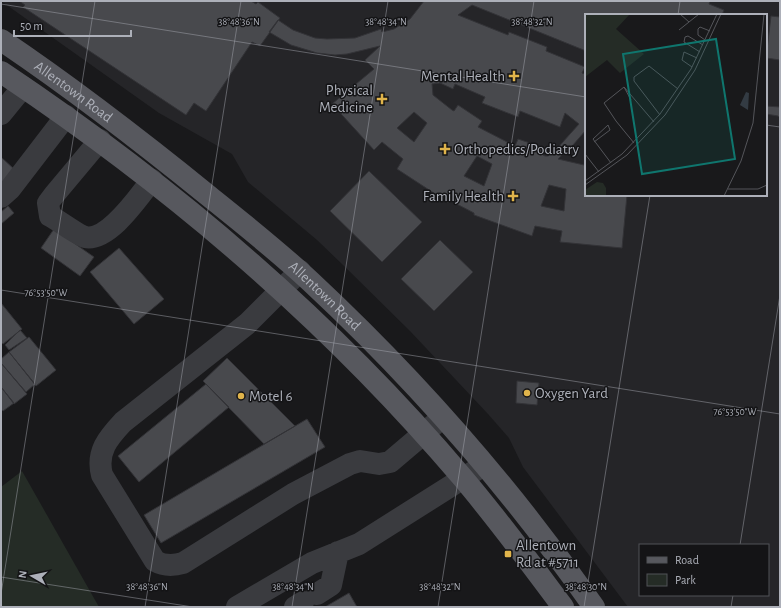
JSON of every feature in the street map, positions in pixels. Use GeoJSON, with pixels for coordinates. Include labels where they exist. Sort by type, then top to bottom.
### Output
{"type":"FeatureCollection","features":[{"type":"Feature","properties":{"kind":"main road","name":"Allentown Road"},"geometry":{"type":"LineString","coordinates":[[1,40],[119,123],[273,247],[300,271],[342,312],[443,417],[542,537],[594,607]]}},
{"type":"Feature","properties":{"kind":"main road","name":"Allentown Road"},"geometry":{"type":"LineString","coordinates":[[1,72],[100,140],[218,233],[356,361],[463,478],[563,607]]}},
{"type":"Feature","properties":{"kind":"lane"},"geometry":{"type":"LineString","coordinates":[[1,114],[23,87]]}},
{"type":"Feature","properties":{"kind":"lane"},"geometry":{"type":"LineString","coordinates":[[1,197],[10,189],[66,116]]}},
{"type":"Feature","properties":{"kind":"lane"},"geometry":{"type":"LineString","coordinates":[[100,140],[48,203],[50,216],[86,237],[96,236],[114,226],[152,180]]}},
{"type":"Feature","properties":{"kind":"lane"},"geometry":{"type":"LineString","coordinates":[[300,271],[247,324],[123,422],[107,440],[101,450],[100,466],[102,475],[155,561],[162,565],[176,565],[183,563],[293,494],[350,464],[360,461],[379,464],[390,462],[443,417]]}},
{"type":"Feature","properties":{"kind":"lane"},"geometry":{"type":"LineString","coordinates":[[237,607],[312,563],[359,544],[484,465]]}},
{"type":"Feature","properties":{"kind":"lane"},"geometry":{"type":"LineString","coordinates":[[305,601],[331,585],[338,552]]}},
{"type":"Feature","properties":{"kind":"shaded area"},"geometry":{"type":"Polygon","coordinates":[[[1,1],[780,1],[780,607],[628,607],[523,467],[509,438],[410,331],[343,265],[317,240],[248,182],[232,154],[159,113],[1,1]]]}},
{"type":"Feature","properties":{"kind":"green space"},"geometry":{"type":"Polygon","coordinates":[[[22,471],[99,607],[1,607],[1,487],[22,471]]]}},
{"type":"Feature","properties":{"kind":"building"},"geometry":{"type":"Polygon","coordinates":[[[19,1],[251,1],[256,4],[258,2],[280,18],[260,46],[252,42],[206,111],[194,103],[186,115],[23,7],[25,5],[19,1]]]}},
{"type":"Feature","properties":{"kind":"building"},"geometry":{"type":"Polygon","coordinates":[[[424,1],[710,1],[709,4],[724,10],[722,14],[585,14],[585,51],[472,5],[458,15],[508,35],[509,32],[547,47],[546,51],[585,67],[582,73],[585,74],[585,131],[558,159],[584,165],[585,161],[585,196],[627,196],[622,248],[560,242],[562,231],[535,226],[532,236],[474,215],[474,213],[449,200],[448,203],[397,169],[403,159],[382,142],[374,150],[332,104],[374,69],[365,60],[380,46],[347,54],[335,55],[317,53],[291,45],[269,32],[278,20],[293,30],[315,38],[327,39],[355,38],[381,29],[382,32],[394,29],[410,19],[424,1]],[[440,83],[432,84],[433,95],[452,110],[454,111],[458,105],[482,121],[478,127],[515,146],[518,139],[545,148],[543,155],[545,156],[553,153],[579,124],[565,113],[560,127],[520,111],[518,117],[482,103],[485,97],[455,84],[453,89],[440,83]],[[414,112],[397,128],[414,142],[427,123],[414,112]],[[477,156],[464,176],[484,186],[492,164],[477,156]],[[549,185],[541,206],[564,211],[566,189],[549,185]]]}},
{"type":"Feature","properties":{"kind":"building"},"geometry":{"type":"Polygon","coordinates":[[[771,16],[780,17],[780,60],[767,58],[771,16]]]}},
{"type":"Feature","properties":{"kind":"building"},"geometry":{"type":"Polygon","coordinates":[[[767,106],[780,107],[780,118],[778,116],[767,114],[767,106]]]}},
{"type":"Feature","properties":{"kind":"building"},"geometry":{"type":"Polygon","coordinates":[[[1,157],[15,170],[1,188],[1,157]]]}},
{"type":"Feature","properties":{"kind":"building"},"geometry":{"type":"Polygon","coordinates":[[[369,171],[422,222],[382,262],[330,211],[369,171]]]}},
{"type":"Feature","properties":{"kind":"building"},"geometry":{"type":"Polygon","coordinates":[[[8,206],[14,213],[1,224],[1,212],[8,206]]]}},
{"type":"Feature","properties":{"kind":"building"},"geometry":{"type":"Polygon","coordinates":[[[54,229],[94,257],[80,276],[41,248],[54,229]]]}},
{"type":"Feature","properties":{"kind":"building"},"geometry":{"type":"Polygon","coordinates":[[[440,240],[473,272],[434,311],[401,279],[440,240]]]}},
{"type":"Feature","properties":{"kind":"building"},"geometry":{"type":"Polygon","coordinates":[[[119,248],[164,299],[134,324],[90,272],[119,248]]]}},
{"type":"Feature","properties":{"kind":"building"},"geometry":{"type":"Polygon","coordinates":[[[1,303],[22,329],[3,344],[1,342],[1,303]]]}},
{"type":"Feature","properties":{"kind":"building"},"geometry":{"type":"Polygon","coordinates":[[[20,330],[27,338],[9,350],[5,345],[20,330]]]}},
{"type":"Feature","properties":{"kind":"building"},"geometry":{"type":"Polygon","coordinates":[[[29,337],[56,370],[36,386],[9,352],[29,337]]]}},
{"type":"Feature","properties":{"kind":"building"},"geometry":{"type":"Polygon","coordinates":[[[9,352],[35,384],[26,392],[1,363],[1,359],[9,352]]]}},
{"type":"Feature","properties":{"kind":"building","name":"Motel 6"},"geometry":{"type":"Polygon","coordinates":[[[227,358],[295,426],[264,444],[203,381],[227,358]]]}},
{"type":"Feature","properties":{"kind":"building"},"geometry":{"type":"Polygon","coordinates":[[[1,363],[27,394],[14,404],[1,387],[1,363]]]}},
{"type":"Feature","properties":{"kind":"building","name":"Oxygen Yard"},"geometry":{"type":"Polygon","coordinates":[[[517,381],[539,383],[537,405],[516,403],[517,381]]]}},
{"type":"Feature","properties":{"kind":"building"},"geometry":{"type":"Polygon","coordinates":[[[206,384],[229,407],[139,482],[118,456],[206,384]]]}},
{"type":"Feature","properties":{"kind":"building"},"geometry":{"type":"Polygon","coordinates":[[[1,387],[14,403],[3,411],[1,409],[1,387]]]}},
{"type":"Feature","properties":{"kind":"building"},"geometry":{"type":"Polygon","coordinates":[[[307,419],[325,447],[161,543],[144,515],[307,419]]]}},
{"type":"Feature","properties":{"kind":"building"},"geometry":{"type":"Polygon","coordinates":[[[349,593],[357,607],[325,607],[349,593]]]}},
{"type":"Feature","properties":{"kind":"place","name":"Mental Health"},"geometry":{"type":"Point","coordinates":[514,76]}},
{"type":"Feature","properties":{"kind":"place","name":"Physical Medicine"},"geometry":{"type":"Point","coordinates":[382,99]}},
{"type":"Feature","properties":{"kind":"place","name":"Orthopedics/Podiatry"},"geometry":{"type":"Point","coordinates":[445,149]}},
{"type":"Feature","properties":{"kind":"place","name":"Family Health"},"geometry":{"type":"Point","coordinates":[513,196]}},
{"type":"Feature","properties":{"kind":"place","name":"Oxygen Yard"},"geometry":{"type":"Point","coordinates":[527,393]}},
{"type":"Feature","properties":{"kind":"place","name":"Motel 6"},"geometry":{"type":"Point","coordinates":[241,396]}},
{"type":"Feature","properties":{"kind":"place","name":"Allentown Rd at #5711"},"geometry":{"type":"Point","coordinates":[508,554]}}]}
